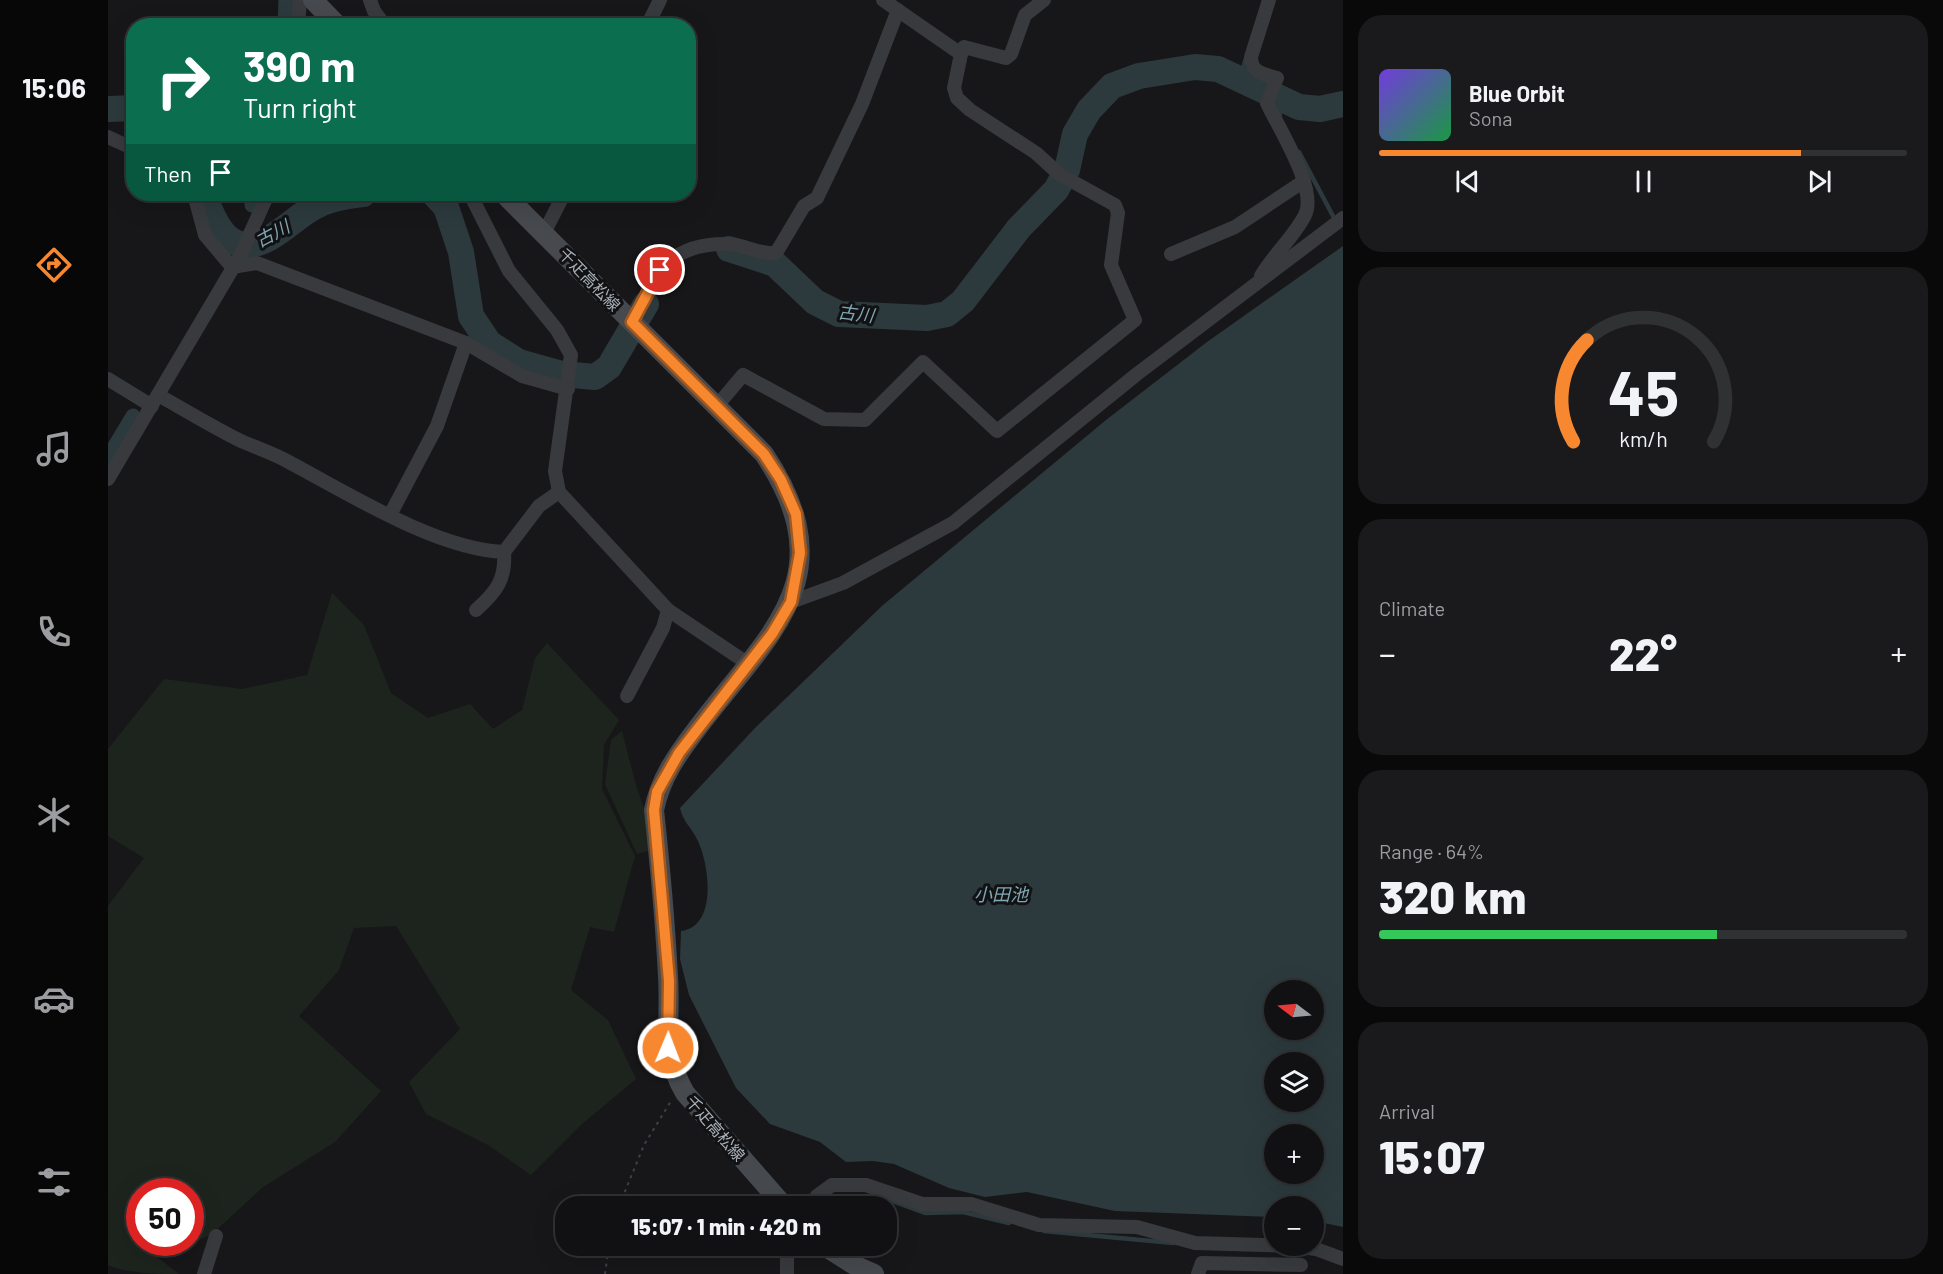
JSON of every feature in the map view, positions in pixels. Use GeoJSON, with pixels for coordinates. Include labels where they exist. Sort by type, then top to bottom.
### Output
{"type":"FeatureCollection","features":[{"type":"Feature","properties":{"kind":"main road"},"geometry":{"type":"LineString","coordinates":[[313,0],[330,18]]}},
{"type":"Feature","properties":{"kind":"main road","name":"千疋高松線"},"geometry":{"type":"LineString","coordinates":[[511,201],[764,454],[781,480],[796,514],[800,553],[791,602],[772,634],[747,663],[679,753],[657,792],[654,810],[669,981],[668,1048],[679,1083],[775,1196]]}},
{"type":"Feature","properties":{"kind":"main road"},"geometry":{"type":"LineString","coordinates":[[840,1256],[874,1274]]}},
{"type":"Feature","properties":{"kind":"street"},"geometry":{"type":"LineString","coordinates":[[299,18],[300,0]]}},
{"type":"Feature","properties":{"kind":"street"},"geometry":{"type":"LineString","coordinates":[[370,0],[380,18]]}},
{"type":"Feature","properties":{"kind":"street"},"geometry":{"type":"LineString","coordinates":[[651,18],[660,0]]}},
{"type":"Feature","properties":{"kind":"street"},"geometry":{"type":"LineString","coordinates":[[884,0],[961,54]]}},
{"type":"Feature","properties":{"kind":"street"},"geometry":{"type":"LineString","coordinates":[[716,406],[743,375],[824,419],[865,420],[923,362],[997,430],[1136,320],[1111,265],[1118,213],[1115,205],[1059,174],[1036,153],[970,110],[957,98],[954,88],[964,47],[1006,58],[1011,54],[1025,15],[1044,0]]}},
{"type":"Feature","properties":{"kind":"street"},"geometry":{"type":"LineString","coordinates":[[1254,287],[1304,216],[1309,203],[1304,181],[1267,103],[1277,78],[1256,71],[1251,64],[1251,57],[1269,0]]}},
{"type":"Feature","properties":{"kind":"street"},"geometry":{"type":"LineString","coordinates":[[636,327],[660,270],[668,261],[682,253],[704,246],[728,244],[767,254],[776,253],[804,206],[817,198],[862,104],[898,10]]}},
{"type":"Feature","properties":{"kind":"street"},"geometry":{"type":"LineString","coordinates":[[108,137],[126,145]]}},
{"type":"Feature","properties":{"kind":"street"},"geometry":{"type":"LineString","coordinates":[[1171,255],[1235,227],[1304,181]]}},
{"type":"Feature","properties":{"kind":"street"},"geometry":{"type":"LineString","coordinates":[[196,201],[205,235],[236,261],[257,263],[466,343],[522,376],[568,385]]}},
{"type":"Feature","properties":{"kind":"street"},"geometry":{"type":"LineString","coordinates":[[108,479],[236,261],[256,225],[265,201]]}},
{"type":"Feature","properties":{"kind":"street"},"geometry":{"type":"LineString","coordinates":[[474,201],[509,271],[557,330],[571,355],[555,471],[559,492],[668,610],[747,663]]}},
{"type":"Feature","properties":{"kind":"street"},"geometry":{"type":"LineString","coordinates":[[544,233],[560,201]]}},
{"type":"Feature","properties":{"kind":"street"},"geometry":{"type":"LineString","coordinates":[[791,602],[843,583],[953,522],[1137,374],[1343,218]]}},
{"type":"Feature","properties":{"kind":"street"},"geometry":{"type":"LineString","coordinates":[[390,515],[437,426],[466,343]]}},
{"type":"Feature","properties":{"kind":"street"},"geometry":{"type":"LineString","coordinates":[[108,379],[281,457],[390,515],[460,545],[482,551],[504,552]]}},
{"type":"Feature","properties":{"kind":"street"},"geometry":{"type":"LineString","coordinates":[[476,610],[496,592],[501,584],[505,567],[504,552],[539,506],[559,492]]}},
{"type":"Feature","properties":{"kind":"street"},"geometry":{"type":"LineString","coordinates":[[627,696],[663,628],[668,610]]}},
{"type":"Feature","properties":{"kind":"street"},"geometry":{"type":"LineString","coordinates":[[817,1196],[832,1185],[866,1185],[922,1204],[971,1204],[1039,1225],[1137,1227],[1195,1243],[1296,1246],[1316,1249],[1343,1259]]}},
{"type":"Feature","properties":{"kind":"street"},"geometry":{"type":"LineString","coordinates":[[204,1274],[216,1236]]}},
{"type":"Feature","properties":{"kind":"street"},"geometry":{"type":"LineString","coordinates":[[787,1256],[787,1274]]}},
{"type":"Feature","properties":{"kind":"street"},"geometry":{"type":"LineString","coordinates":[[1198,1274],[1202,1263],[1301,1265]]}},
{"type":"Feature","properties":{"kind":"path"},"geometry":{"type":"LineString","coordinates":[[623,1196],[644,1145],[668,1108],[679,1083]]}},
{"type":"Feature","properties":{"kind":"path"},"geometry":{"type":"LineString","coordinates":[[605,1274],[607,1256]]}},
{"type":"Feature","properties":{"kind":"shaded area"},"geometry":{"type":"Polygon","coordinates":[[[332,593],[364,625],[391,693],[428,718],[470,704],[493,729],[522,710],[535,658],[547,643],[619,720],[604,745],[602,789],[635,856],[614,932],[590,927],[571,990],[608,1020],[636,1079],[581,1125],[531,1175],[488,1145],[426,1114],[409,1082],[460,1029],[396,926],[354,928],[339,970],[299,1016],[381,1091],[335,1142],[263,1187],[211,1235],[204,1238],[204,1178],[126,1178],[126,1256],[159,1256],[157,1257],[179,1274],[125,1270],[108,1265],[108,906],[144,858],[108,836],[108,749],[164,679],[242,689],[307,675],[332,593]]]}},
{"type":"Feature","properties":{"kind":"shaded area"},"geometry":{"type":"Polygon","coordinates":[[[622,731],[635,782],[650,826],[653,850],[637,854],[605,784],[611,740],[622,731]]]}},
{"type":"Feature","properties":{"kind":"water","name":"小田池"},"geometry":{"type":"Polygon","coordinates":[[[1343,246],[1343,1227],[1324,1223],[1324,1196],[1264,1196],[1264,1217],[1115,1211],[1027,1192],[985,1197],[949,1188],[894,1164],[873,1161],[846,1162],[820,1142],[770,1124],[736,1088],[689,995],[680,959],[681,931],[693,927],[701,918],[706,907],[708,893],[702,852],[680,808],[756,727],[883,605],[1106,420],[1207,342],[1343,246]]]}},
{"type":"Feature","properties":{"kind":"waterway"},"geometry":{"type":"LineString","coordinates":[[285,18],[286,0]]}},
{"type":"Feature","properties":{"kind":"waterway"},"geometry":{"type":"LineString","coordinates":[[1240,79],[1246,58]]}},
{"type":"Feature","properties":{"kind":"waterway","name":"古川"},"geometry":{"type":"LineString","coordinates":[[729,249],[775,264],[815,302],[839,314],[927,318],[947,314],[963,301],[1019,228],[1056,190],[1067,170],[1075,134],[1089,110],[1112,86],[1139,76],[1195,67],[1218,69],[1299,107],[1320,109],[1343,104]]}},
{"type":"Feature","properties":{"kind":"waterway"},"geometry":{"type":"LineString","coordinates":[[1274,98],[1280,115]]}},
{"type":"Feature","properties":{"kind":"waterway","name":"古川"},"geometry":{"type":"LineString","coordinates":[[108,109],[126,108]]}},
{"type":"Feature","properties":{"kind":"waterway"},"geometry":{"type":"LineString","coordinates":[[1299,152],[1333,216]]}},
{"type":"Feature","properties":{"kind":"waterway","name":"古川"},"geometry":{"type":"LineString","coordinates":[[207,201],[219,228],[227,237],[245,245],[271,237],[312,208],[330,201]]}},
{"type":"Feature","properties":{"kind":"waterway"},"geometry":{"type":"LineString","coordinates":[[252,205],[253,201]]}},
{"type":"Feature","properties":{"kind":"waterway","name":"古川"},"geometry":{"type":"LineString","coordinates":[[440,201],[446,207],[461,252],[471,316],[489,343],[519,362],[562,374],[595,377],[609,367],[646,304]]}},
{"type":"Feature","properties":{"kind":"waterway"},"geometry":{"type":"LineString","coordinates":[[108,458],[133,416]]}},
{"type":"Feature","properties":{"kind":"waterway"},"geometry":{"type":"LineString","coordinates":[[897,1203],[925,1213],[963,1212],[1009,1223]]}},
{"type":"Feature","properties":{"kind":"waterway"},"geometry":{"type":"LineString","coordinates":[[1044,1231],[1173,1243]]}},
{"type":"Feature","properties":{"kind":"route"},"geometry":{"type":"LineString","coordinates":[[660,270],[632,322],[764,454],[781,480],[796,514],[800,553],[791,602],[772,634],[741,669],[679,753],[657,792],[654,810],[669,981],[668,1048]]}}]}
